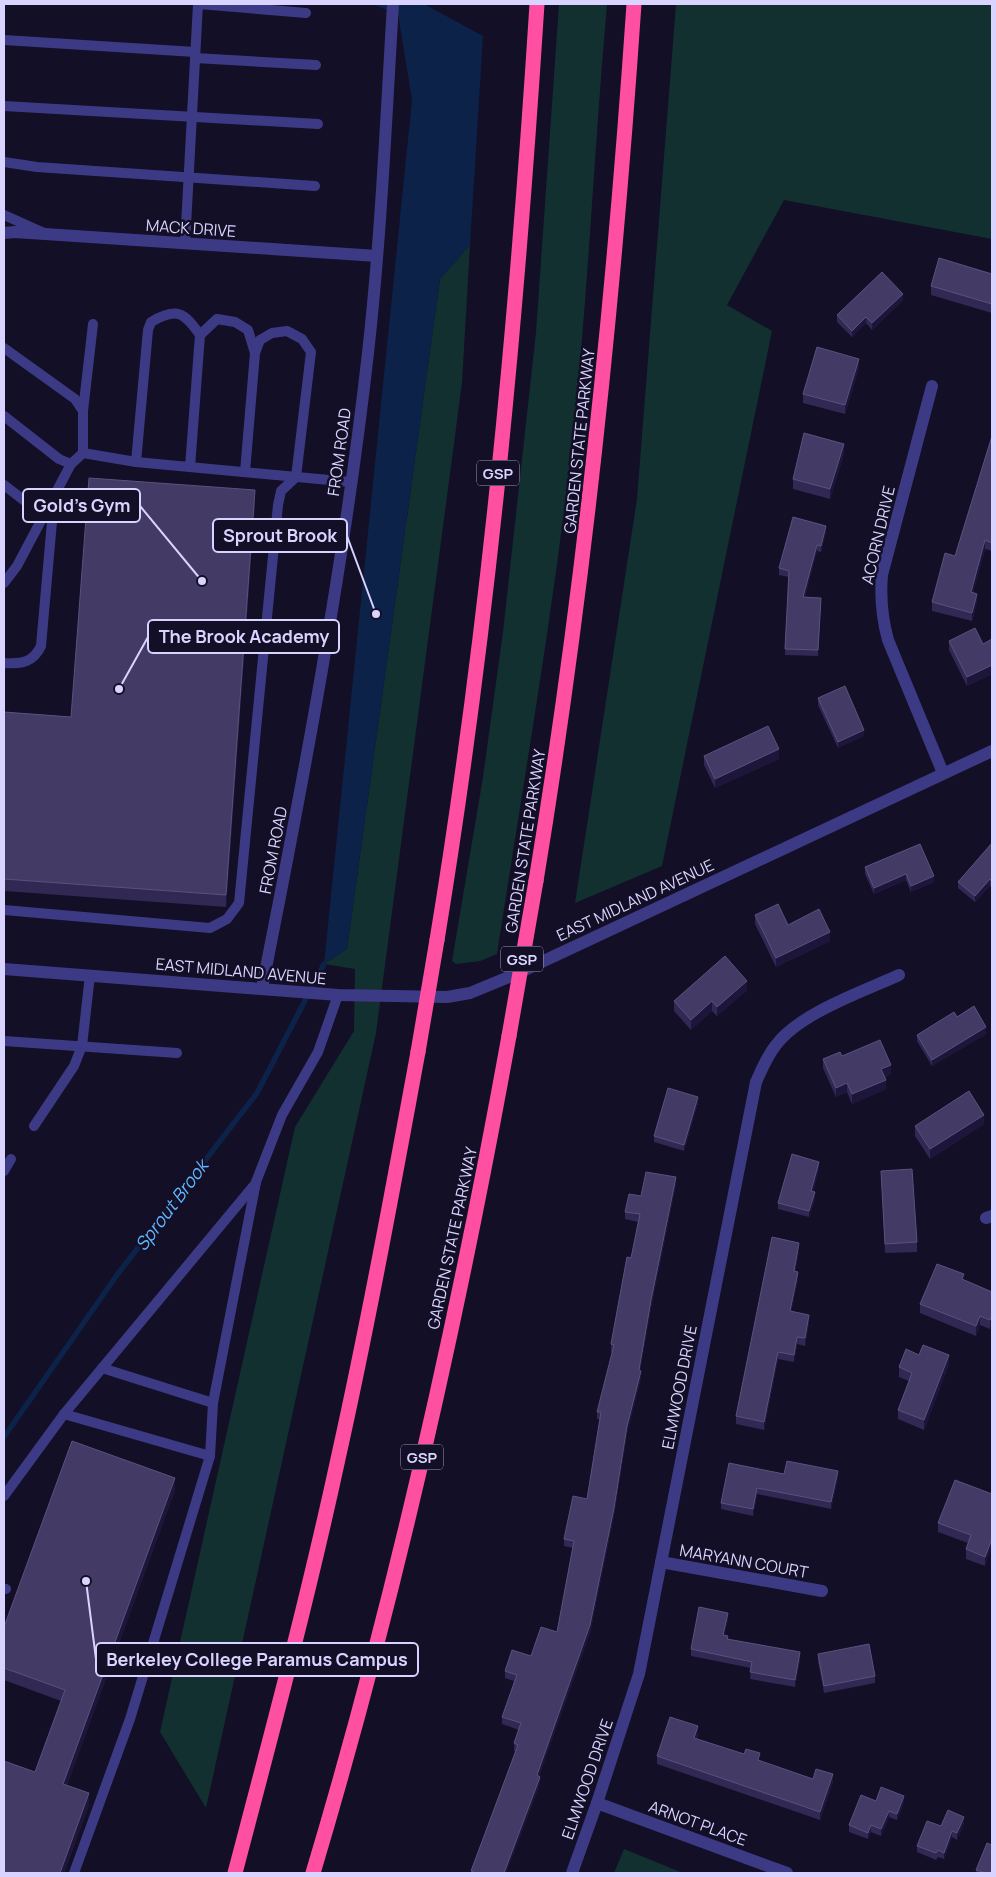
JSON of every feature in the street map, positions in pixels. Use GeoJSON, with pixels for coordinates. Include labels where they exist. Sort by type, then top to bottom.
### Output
{"type":"FeatureCollection","features":[{"type":"Feature","properties":{"kind":"highway","name":"GSP"},"geometry":{"type":"LineString","coordinates":[[235,1873],[304,1606],[368,1319],[418,1052],[452,851],[483,620],[523,213],[537,4]]}},
{"type":"Feature","properties":{"kind":"highway","name":"GARDEN STATE PARKWAY"},"geometry":{"type":"LineString","coordinates":[[314,1873],[398,1563],[457,1304],[509,1036],[536,881],[557,753],[588,520],[610,313],[634,4]]}},
{"type":"Feature","properties":{"kind":"street","name":"FROM ROAD"},"geometry":{"type":"LineString","coordinates":[[262,988],[311,735],[352,482],[369,350],[393,4]]}},
{"type":"Feature","properties":{"kind":"street","name":"MACK DRIVE"},"geometry":{"type":"LineString","coordinates":[[4,233],[48,234],[376,256]]}},
{"type":"Feature","properties":{"kind":"street","name":"ACORN DRIVE"},"geometry":{"type":"LineString","coordinates":[[932,386],[882,575],[881,592],[882,619],[888,640],[943,773]]}},
{"type":"Feature","properties":{"kind":"street","name":"EAST MIDLAND AVENUE"},"geometry":{"type":"LineString","coordinates":[[4,969],[341,995],[446,997],[470,993],[516,974],[992,751]]}},
{"type":"Feature","properties":{"kind":"street","name":"ELMWOOD DRIVE"},"geometry":{"type":"LineString","coordinates":[[572,1873],[639,1674],[759,1075],[777,1044],[793,1028],[807,1018],[899,975]]}},
{"type":"Feature","properties":{"kind":"street","name":"MARYANN COURT"},"geometry":{"type":"LineString","coordinates":[[661,1562],[822,1591]]}},
{"type":"Feature","properties":{"kind":"street","name":"ARNOT PLACE"},"geometry":{"type":"LineString","coordinates":[[597,1803],[787,1873]]}},
{"type":"Feature","properties":{"kind":"lane"},"geometry":{"type":"LineString","coordinates":[[185,244],[199,4],[306,12]]}},
{"type":"Feature","properties":{"kind":"lane"},"geometry":{"type":"LineString","coordinates":[[4,40],[316,65]]}},
{"type":"Feature","properties":{"kind":"lane"},"geometry":{"type":"LineString","coordinates":[[4,106],[318,124]]}},
{"type":"Feature","properties":{"kind":"lane"},"geometry":{"type":"LineString","coordinates":[[4,162],[37,167],[315,186]]}},
{"type":"Feature","properties":{"kind":"lane"},"geometry":{"type":"LineString","coordinates":[[4,215],[48,234]]}},
{"type":"Feature","properties":{"kind":"lane"},"geometry":{"type":"LineString","coordinates":[[136,462],[148,330],[151,322],[167,314],[183,315],[191,321],[200,335],[190,467]]}},
{"type":"Feature","properties":{"kind":"lane"},"geometry":{"type":"LineString","coordinates":[[200,335],[217,319],[235,322],[248,330],[255,353]]}},
{"type":"Feature","properties":{"kind":"lane"},"geometry":{"type":"LineString","coordinates":[[83,454],[83,410],[93,324]]}},
{"type":"Feature","properties":{"kind":"lane"},"geometry":{"type":"LineString","coordinates":[[4,910],[210,928],[227,919],[239,902],[278,504],[281,491],[296,477],[311,352],[302,338],[288,331],[272,333],[260,340],[255,353],[245,472]]}},
{"type":"Feature","properties":{"kind":"lane"},"geometry":{"type":"LineString","coordinates":[[4,348],[76,399],[83,410]]}},
{"type":"Feature","properties":{"kind":"lane"},"geometry":{"type":"LineString","coordinates":[[4,416],[59,459],[71,464]]}},
{"type":"Feature","properties":{"kind":"lane"},"geometry":{"type":"LineString","coordinates":[[4,583],[17,566],[71,464],[83,454],[136,462],[352,482]]}},
{"type":"Feature","properties":{"kind":"lane"},"geometry":{"type":"LineString","coordinates":[[4,486],[44,515]]}},
{"type":"Feature","properties":{"kind":"lane"},"geometry":{"type":"LineString","coordinates":[[4,662],[20,664],[29,661],[37,654],[41,646],[54,495]]}},
{"type":"Feature","properties":{"kind":"lane"},"geometry":{"type":"LineString","coordinates":[[34,1126],[74,1066],[82,1046],[90,975]]}},
{"type":"Feature","properties":{"kind":"lane"},"geometry":{"type":"LineString","coordinates":[[74,1873],[130,1719],[210,1456],[213,1403],[256,1182],[282,1115],[318,1052],[341,995]]}},
{"type":"Feature","properties":{"kind":"lane"},"geometry":{"type":"LineString","coordinates":[[4,1041],[177,1053]]}},
{"type":"Feature","properties":{"kind":"lane"},"geometry":{"type":"LineString","coordinates":[[4,1171],[11,1159]]}},
{"type":"Feature","properties":{"kind":"lane"},"geometry":{"type":"LineString","coordinates":[[4,1496],[64,1414],[256,1182]]}},
{"type":"Feature","properties":{"kind":"lane"},"geometry":{"type":"LineString","coordinates":[[102,1368],[213,1403]]}},
{"type":"Feature","properties":{"kind":"lane"},"geometry":{"type":"LineString","coordinates":[[64,1414],[210,1456]]}},
{"type":"Feature","properties":{"kind":"green space"},"geometry":{"type":"Polygon","coordinates":[[[559,4],[607,4],[572,445],[547,636],[497,954],[480,961],[456,964],[452,961],[483,777],[503,632],[536,332],[559,4]]]}},
{"type":"Feature","properties":{"kind":"green space"},"geometry":{"type":"Polygon","coordinates":[[[676,4],[992,4],[992,239],[784,200],[727,305],[772,331],[662,866],[575,903],[637,499],[676,4]]]}},
{"type":"Feature","properties":{"kind":"green space"},"geometry":{"type":"Polygon","coordinates":[[[470,245],[462,383],[376,1033],[206,1808],[160,1732],[295,1127],[354,1031],[355,969],[324,964],[347,949],[440,279],[470,245]]]}},
{"type":"Feature","properties":{"kind":"green space"},"geometry":{"type":"Polygon","coordinates":[[[624,1849],[683,1873],[614,1873],[624,1849]]]}},
{"type":"Feature","properties":{"kind":"water"},"geometry":{"type":"Polygon","coordinates":[[[372,4],[424,4],[483,36],[470,245],[440,279],[347,949],[324,964],[412,100],[398,14],[372,4]]]}},
{"type":"Feature","properties":{"kind":"building"},"geometry":{"type":"Polygon","coordinates":[[[939,258],[992,274],[992,304],[931,286],[939,258]]]}},
{"type":"Feature","properties":{"kind":"building"},"geometry":{"type":"Polygon","coordinates":[[[882,272],[903,294],[872,323],[866,317],[852,331],[837,315],[882,272]]]}},
{"type":"Feature","properties":{"kind":"building"},"geometry":{"type":"Polygon","coordinates":[[[817,347],[859,359],[845,405],[803,394],[817,347]]]}},
{"type":"Feature","properties":{"kind":"building"},"geometry":{"type":"Polygon","coordinates":[[[804,433],[844,444],[830,489],[793,479],[804,433]]]}},
{"type":"Feature","properties":{"kind":"building"},"geometry":{"type":"Polygon","coordinates":[[[992,436],[992,543],[985,540],[971,592],[977,594],[972,613],[932,602],[945,553],[955,556],[992,436]]]}},
{"type":"Feature","properties":{"kind":"building"},"geometry":{"type":"Polygon","coordinates":[[[89,478],[255,490],[226,895],[4,879],[4,712],[71,717],[89,478]]]}},
{"type":"Feature","properties":{"kind":"building"},"geometry":{"type":"Polygon","coordinates":[[[793,517],[826,526],[821,546],[817,545],[803,597],[821,598],[818,650],[785,649],[789,571],[779,568],[793,517]]]}},
{"type":"Feature","properties":{"kind":"building"},"geometry":{"type":"Polygon","coordinates":[[[975,628],[983,644],[992,639],[992,665],[967,677],[949,641],[975,628]]]}},
{"type":"Feature","properties":{"kind":"building"},"geometry":{"type":"Polygon","coordinates":[[[845,686],[864,730],[838,742],[818,698],[845,686]]]}},
{"type":"Feature","properties":{"kind":"building"},"geometry":{"type":"Polygon","coordinates":[[[768,726],[779,749],[715,779],[704,756],[768,726]]]}},
{"type":"Feature","properties":{"kind":"building"},"geometry":{"type":"Polygon","coordinates":[[[992,843],[992,882],[990,879],[975,896],[958,882],[992,843]]]}},
{"type":"Feature","properties":{"kind":"building"},"geometry":{"type":"Polygon","coordinates":[[[920,844],[934,876],[911,886],[906,874],[874,888],[865,867],[920,844]]]}},
{"type":"Feature","properties":{"kind":"building"},"geometry":{"type":"Polygon","coordinates":[[[778,904],[788,925],[819,909],[830,932],[776,958],[755,915],[778,904]]]}},
{"type":"Feature","properties":{"kind":"building"},"geometry":{"type":"Polygon","coordinates":[[[725,956],[747,981],[717,1007],[712,1001],[691,1020],[674,1001],[725,956]]]}},
{"type":"Feature","properties":{"kind":"building"},"geometry":{"type":"Polygon","coordinates":[[[974,1006],[986,1027],[932,1060],[917,1035],[954,1012],[957,1017],[974,1006]]]}},
{"type":"Feature","properties":{"kind":"building"},"geometry":{"type":"Polygon","coordinates":[[[880,1040],[891,1065],[881,1069],[886,1080],[852,1094],[847,1083],[836,1088],[823,1059],[840,1052],[842,1056],[880,1040]]]}},
{"type":"Feature","properties":{"kind":"building"},"geometry":{"type":"Polygon","coordinates":[[[668,1088],[698,1097],[684,1145],[654,1136],[668,1088]]]}},
{"type":"Feature","properties":{"kind":"building"},"geometry":{"type":"Polygon","coordinates":[[[969,1091],[984,1115],[930,1149],[915,1126],[969,1091]]]}},
{"type":"Feature","properties":{"kind":"building"},"geometry":{"type":"Polygon","coordinates":[[[792,1154],[819,1162],[811,1191],[815,1192],[809,1211],[778,1203],[792,1154]]]}},
{"type":"Feature","properties":{"kind":"building"},"geometry":{"type":"Polygon","coordinates":[[[912,1169],[917,1242],[885,1244],[881,1171],[912,1169]]]}},
{"type":"Feature","properties":{"kind":"building"},"geometry":{"type":"Polygon","coordinates":[[[646,1172],[676,1177],[651,1300],[639,1370],[641,1371],[627,1426],[614,1508],[590,1625],[537,1775],[540,1777],[504,1873],[473,1873],[471,1871],[518,1745],[514,1743],[521,1723],[502,1717],[517,1675],[505,1671],[512,1650],[531,1656],[541,1627],[557,1632],[574,1541],[564,1539],[573,1496],[587,1499],[601,1412],[597,1412],[614,1345],[611,1344],[627,1257],[631,1258],[640,1214],[625,1212],[629,1194],[641,1196],[646,1172]]]}},
{"type":"Feature","properties":{"kind":"building"},"geometry":{"type":"Polygon","coordinates":[[[772,1237],[799,1243],[794,1271],[798,1272],[790,1311],[809,1315],[805,1338],[797,1337],[794,1355],[778,1352],[764,1422],[736,1416],[772,1237]]]}},
{"type":"Feature","properties":{"kind":"building"},"geometry":{"type":"Polygon","coordinates":[[[937,1264],[964,1274],[962,1279],[992,1292],[992,1315],[990,1320],[980,1316],[976,1326],[920,1304],[937,1264]]]}},
{"type":"Feature","properties":{"kind":"building"},"geometry":{"type":"Polygon","coordinates":[[[923,1345],[949,1355],[924,1420],[898,1410],[912,1373],[899,1367],[906,1349],[919,1355],[923,1345]]]}},
{"type":"Feature","properties":{"kind":"building"},"geometry":{"type":"Polygon","coordinates":[[[72,1441],[175,1478],[63,1784],[89,1793],[60,1873],[4,1873],[4,1761],[35,1772],[65,1690],[4,1668],[4,1627],[72,1441]]]}},
{"type":"Feature","properties":{"kind":"building"},"geometry":{"type":"Polygon","coordinates":[[[787,1461],[838,1471],[831,1502],[757,1488],[753,1509],[721,1503],[729,1463],[784,1474],[787,1461]]]}},
{"type":"Feature","properties":{"kind":"building"},"geometry":{"type":"Polygon","coordinates":[[[955,1480],[992,1494],[992,1539],[985,1557],[966,1549],[971,1535],[938,1523],[955,1480]]]}},
{"type":"Feature","properties":{"kind":"building"},"geometry":{"type":"Polygon","coordinates":[[[699,1607],[728,1613],[723,1635],[728,1636],[727,1639],[800,1652],[795,1680],[750,1672],[752,1662],[691,1649],[699,1607]]]}},
{"type":"Feature","properties":{"kind":"building"},"geometry":{"type":"Polygon","coordinates":[[[869,1644],[875,1676],[824,1686],[818,1654],[869,1644]]]}},
{"type":"Feature","properties":{"kind":"building"},"geometry":{"type":"Polygon","coordinates":[[[670,1717],[698,1726],[694,1738],[744,1754],[746,1749],[760,1753],[758,1760],[813,1779],[816,1769],[833,1774],[820,1812],[657,1756],[670,1717]]]}},
{"type":"Feature","properties":{"kind":"building"},"geometry":{"type":"Polygon","coordinates":[[[881,1787],[904,1796],[897,1814],[889,1811],[881,1829],[871,1825],[868,1833],[849,1825],[861,1795],[876,1801],[881,1787]]]}},
{"type":"Feature","properties":{"kind":"building"},"geometry":{"type":"Polygon","coordinates":[[[948,1810],[964,1817],[957,1833],[952,1831],[944,1853],[938,1850],[936,1853],[917,1846],[927,1821],[941,1826],[948,1810]]]}},
{"type":"Feature","properties":{"kind":"building"},"geometry":{"type":"Polygon","coordinates":[[[987,1843],[992,1845],[992,1873],[976,1870],[987,1843]]]}},
{"type":"Feature","properties":{"kind":"waterway","name":"Sprout Brook"},"geometry":{"type":"LineString","coordinates":[[4,1437],[117,1275],[257,1093],[324,964]]}},
{"type":"Feature","properties":{"kind":"place","name":"Gold's Gym"},"geometry":{"type":"Point","coordinates":[202,581]}},
{"type":"Feature","properties":{"kind":"place","name":"Sprout Brook"},"geometry":{"type":"Point","coordinates":[376,614]}},
{"type":"Feature","properties":{"kind":"place","name":"The Brook Academy"},"geometry":{"type":"Point","coordinates":[119,689]}},
{"type":"Feature","properties":{"kind":"place","name":"Berkeley College Paramus Campus"},"geometry":{"type":"Point","coordinates":[86,1581]}}]}
